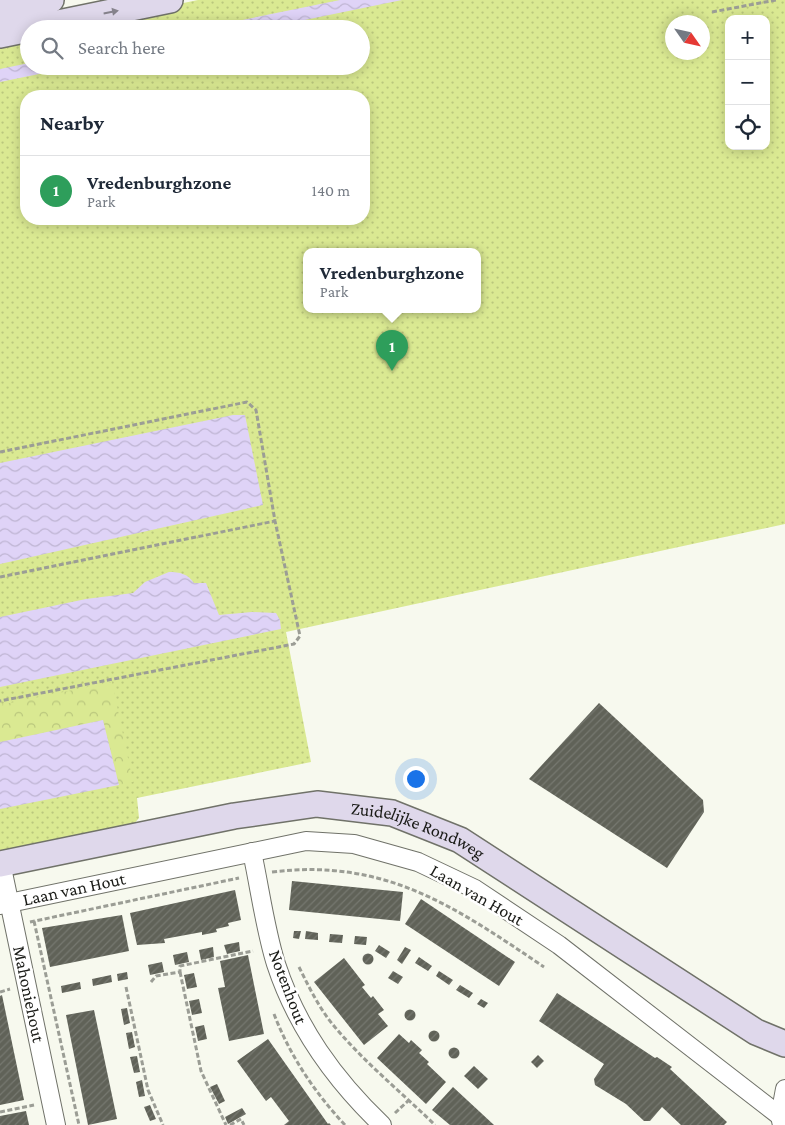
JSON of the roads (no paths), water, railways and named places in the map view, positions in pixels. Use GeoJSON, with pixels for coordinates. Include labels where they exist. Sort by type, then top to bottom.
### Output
{"type":"FeatureCollection","features":[{"type":"Feature","properties":{"kind":"main road"},"geometry":{"type":"LineString","coordinates":[[0,11],[51,0]]}},
{"type":"Feature","properties":{"kind":"main road"},"geometry":{"type":"LineString","coordinates":[[73,20],[170,0]]}},
{"type":"Feature","properties":{"kind":"main road"},"geometry":{"type":"LineString","coordinates":[[0,35],[20,31]]}},
{"type":"Feature","properties":{"kind":"main road","name":"Zuidelijke Rondweg"},"geometry":{"type":"LineString","coordinates":[[0,863],[234,816],[316,804],[392,813],[460,840],[756,1032],[785,1044]]}},
{"type":"Feature","properties":{"kind":"street","name":"Laan van Hout"},"geometry":{"type":"LineString","coordinates":[[4,904],[306,841],[354,844],[418,862],[475,889],[558,945],[781,1120]]}},
{"type":"Feature","properties":{"kind":"street","name":"Notenhout"},"geometry":{"type":"LineString","coordinates":[[252,852],[276,964],[296,1014],[320,1056],[352,1096],[382,1125]]}},
{"type":"Feature","properties":{"kind":"street","name":"Mahoniehout"},"geometry":{"type":"LineString","coordinates":[[0,863],[4,904],[14,925],[56,1125]]}},
{"type":"Feature","properties":{"kind":"street"},"geometry":{"type":"LineString","coordinates":[[781,1120],[785,1089]]}},
{"type":"Feature","properties":{"kind":"water"},"geometry":{"type":"Polygon","coordinates":[[[340,0],[402,0],[305,20],[242,20],[340,0]]]}},
{"type":"Feature","properties":{"kind":"water"},"geometry":{"type":"Polygon","coordinates":[[[20,65],[20,75],[34,75],[0,82],[0,69],[20,65]]]}},
{"type":"Feature","properties":{"kind":"water"},"geometry":{"type":"Polygon","coordinates":[[[233,415],[245,415],[263,505],[0,564],[0,463],[233,415]]]}},
{"type":"Feature","properties":{"kind":"water"},"geometry":{"type":"Polygon","coordinates":[[[169,572],[183,574],[194,583],[206,583],[219,615],[252,612],[276,613],[280,620],[281,629],[0,687],[0,617],[86,599],[133,593],[145,582],[169,572]]]}},
{"type":"Feature","properties":{"kind":"water"},"geometry":{"type":"Polygon","coordinates":[[[103,720],[119,785],[0,809],[0,742],[103,720]]]}},
{"type":"Feature","properties":{"kind":"place","name":"Vredenburghzone"},"geometry":{"type":"Point","coordinates":[392,371]}}]}
